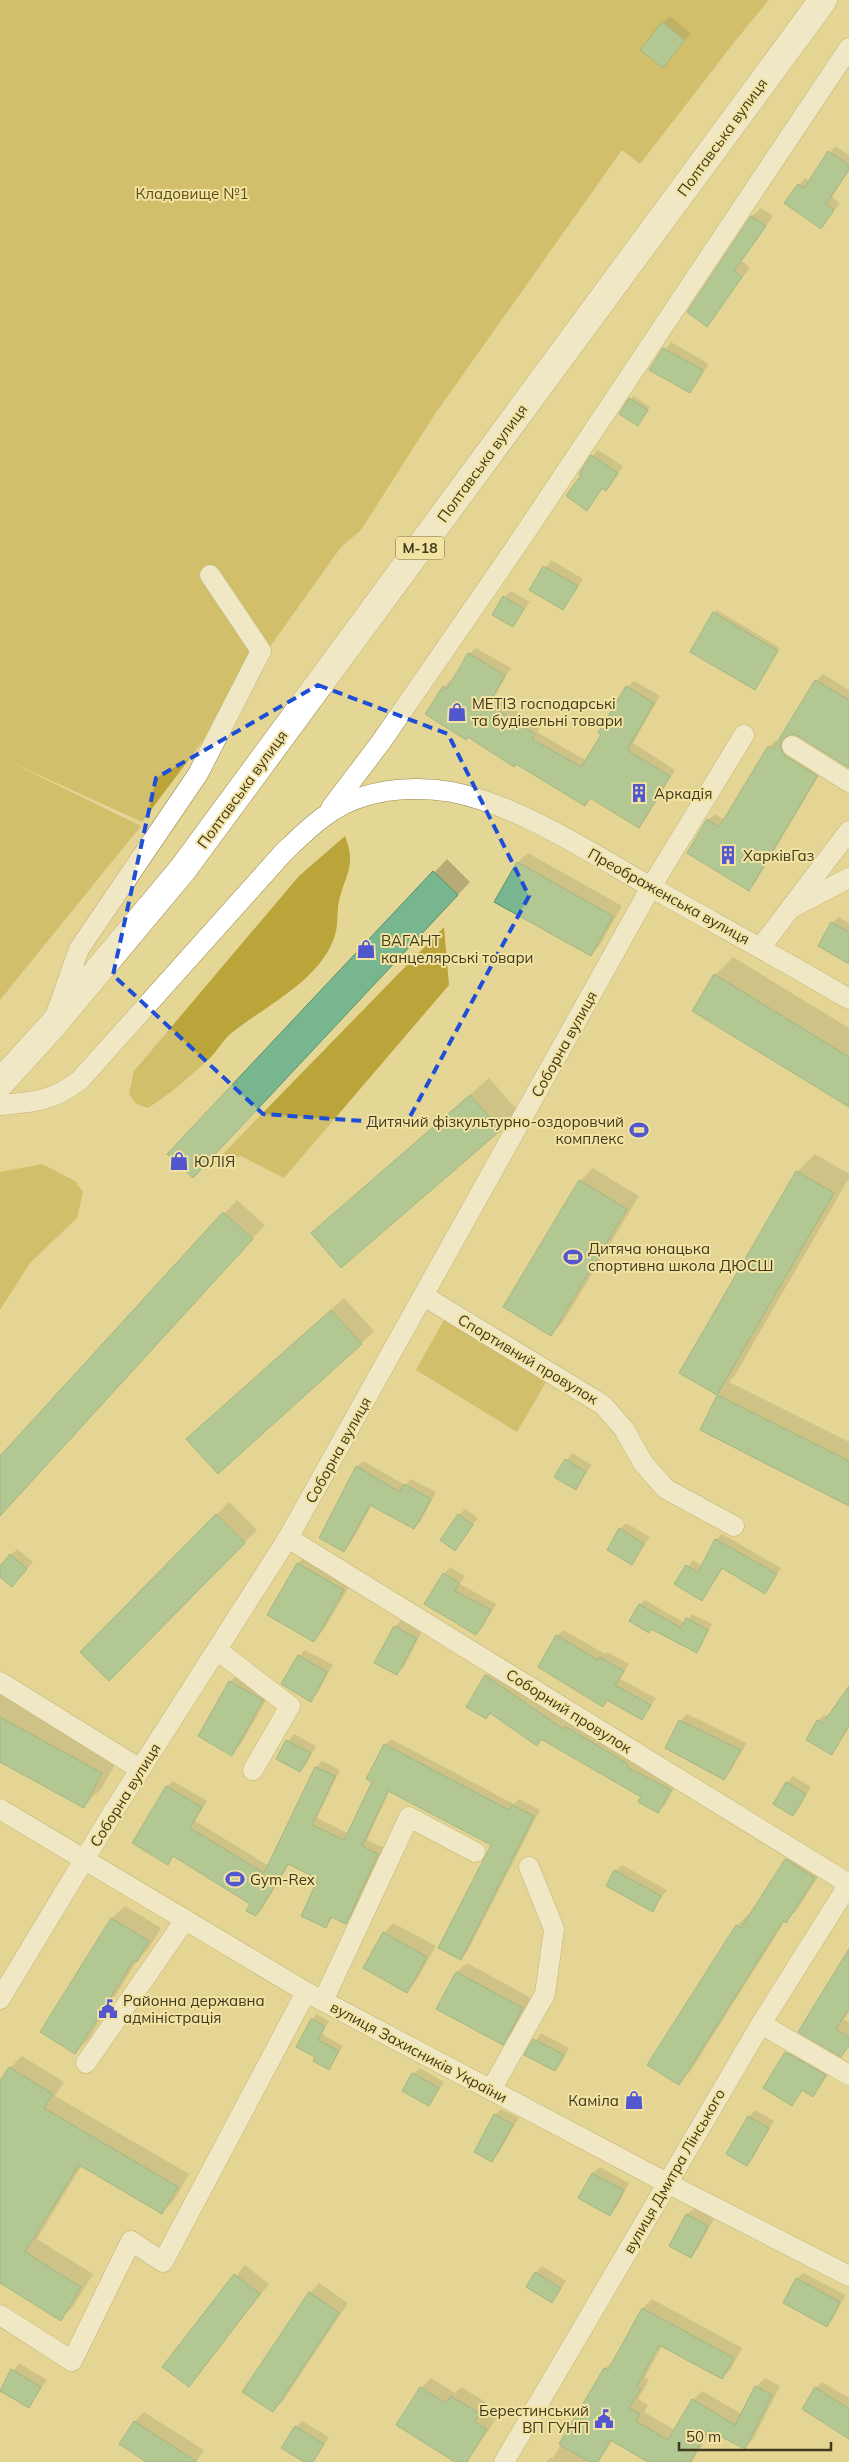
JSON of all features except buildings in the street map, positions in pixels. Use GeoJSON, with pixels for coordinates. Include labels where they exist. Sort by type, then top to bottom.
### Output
{"type":"FeatureCollection","features":[{"type":"Feature","properties":{"kind":"highway","name":"Полтавська вулиця"},"geometry":{"type":"LineString","coordinates":[[0,1083],[52,1026],[183,869],[823,0]]}},
{"type":"Feature","properties":{"kind":"street"},"geometry":{"type":"LineString","coordinates":[[0,1105],[31,1103],[48,1099],[65,1091],[80,1080],[283,853],[310,826],[328,813],[381,742],[519,542],[849,48]]}},
{"type":"Feature","properties":{"kind":"street"},"geometry":{"type":"LineString","coordinates":[[52,1026],[79,949],[198,774],[260,651],[210,576]]}},
{"type":"Feature","properties":{"kind":"street","name":"Соборна вулиця"},"geometry":{"type":"LineString","coordinates":[[0,1999],[140,1769],[288,1538],[651,887],[744,735]]}},
{"type":"Feature","properties":{"kind":"street"},"geometry":{"type":"LineString","coordinates":[[792,746],[849,782]]}},
{"type":"Feature","properties":{"kind":"street","name":"Преображенська вулиця"},"geometry":{"type":"LineString","coordinates":[[328,813],[346,802],[367,796],[409,790],[452,792],[484,801],[557,833],[761,947],[849,1000]]}},
{"type":"Feature","properties":{"kind":"street"},"geometry":{"type":"LineString","coordinates":[[761,947],[787,910],[849,831]]}},
{"type":"Feature","properties":{"kind":"street"},"geometry":{"type":"LineString","coordinates":[[787,910],[849,878]]}},
{"type":"Feature","properties":{"kind":"street","name":"Спортивний провулок"},"geometry":{"type":"LineString","coordinates":[[424,1296],[603,1405],[624,1429],[643,1463],[666,1489],[734,1526]]}},
{"type":"Feature","properties":{"kind":"street","name":"Соборний провулок"},"geometry":{"type":"LineString","coordinates":[[288,1538],[849,1884]]}},
{"type":"Feature","properties":{"kind":"street"},"geometry":{"type":"LineString","coordinates":[[217,1650],[290,1706],[253,1770]]}},
{"type":"Feature","properties":{"kind":"street"},"geometry":{"type":"LineString","coordinates":[[0,1682],[140,1769]]}},
{"type":"Feature","properties":{"kind":"street","name":"вулиця Захисників України"},"geometry":{"type":"LineString","coordinates":[[0,1810],[315,1996],[667,2183],[849,2276]]}},
{"type":"Feature","properties":{"kind":"street"},"geometry":{"type":"LineString","coordinates":[[0,2315],[72,2361],[131,2241],[163,2262],[315,1996],[409,1817],[475,1852]]}},
{"type":"Feature","properties":{"kind":"street"},"geometry":{"type":"LineString","coordinates":[[491,2090],[545,1994],[554,1929],[529,1867]]}},
{"type":"Feature","properties":{"kind":"street","name":"вулиця Дмитра Лінського"},"geometry":{"type":"LineString","coordinates":[[504,2462],[760,2024],[849,1884]]}},
{"type":"Feature","properties":{"kind":"street"},"geometry":{"type":"LineString","coordinates":[[86,2063],[185,1920]]}},
{"type":"Feature","properties":{"kind":"street"},"geometry":{"type":"LineString","coordinates":[[760,2024],[849,2075]]}},
{"type":"Feature","properties":{"kind":"highlighted area"},"geometry":{"type":"Polygon","coordinates":[[[318,685],[448,734],[529,896],[406,1124],[263,1114],[113,975],[156,778],[318,685]]]}},
{"type":"Feature","properties":{"kind":"green space","name":"Кладовище №1"},"geometry":{"type":"Polygon","coordinates":[[[0,0],[769,0],[640,164],[622,150],[435,414],[361,530],[341,547],[208,734],[142,822],[4,759],[141,826],[0,1000],[0,0]]]}},
{"type":"Feature","properties":{"kind":"green space"},"geometry":{"type":"Polygon","coordinates":[[[345,836],[350,861],[339,902],[335,935],[328,951],[317,966],[290,991],[229,1035],[210,1058],[172,1091],[148,1108],[136,1104],[129,1094],[134,1071],[299,876],[345,836]]]}},
{"type":"Feature","properties":{"kind":"green space"},"geometry":{"type":"Polygon","coordinates":[[[444,927],[449,985],[284,1178],[241,1156],[213,1164],[444,927]]]}},
{"type":"Feature","properties":{"kind":"green space"},"geometry":{"type":"Polygon","coordinates":[[[42,1164],[75,1181],[83,1192],[77,1218],[30,1263],[0,1310],[0,1172],[42,1164]]]}},
{"type":"Feature","properties":{"kind":"green space"},"geometry":{"type":"Polygon","coordinates":[[[445,1318],[549,1377],[517,1432],[416,1370],[445,1318]]]}},
{"type":"Feature","properties":{"kind":"place","name":"МЕТІЗ господарські та будівельні товари"},"geometry":{"type":"Point","coordinates":[457,712]}},
{"type":"Feature","properties":{"kind":"place","name":"Аркадія"},"geometry":{"type":"Point","coordinates":[639,793]}},
{"type":"Feature","properties":{"kind":"place","name":"ХарківГаз"},"geometry":{"type":"Point","coordinates":[728,855]}},
{"type":"Feature","properties":{"kind":"place","name":"ВАГАНТ канцелярські товари"},"geometry":{"type":"Point","coordinates":[366,949]}},
{"type":"Feature","properties":{"kind":"place","name":"Дитячий фізкультурно-оздоровчий комплекс"},"geometry":{"type":"Point","coordinates":[639,1130]}},
{"type":"Feature","properties":{"kind":"place","name":"ЮЛІЯ"},"geometry":{"type":"Point","coordinates":[179,1161]}},
{"type":"Feature","properties":{"kind":"place","name":"Дитяча юнацька спортивна школа ДЮСШ"},"geometry":{"type":"Point","coordinates":[573,1257]}},
{"type":"Feature","properties":{"kind":"place","name":"Gym-Rex"},"geometry":{"type":"Point","coordinates":[235,1879]}},
{"type":"Feature","properties":{"kind":"place","name":"Районна державна адміністрація"},"geometry":{"type":"Point","coordinates":[108,2009]}},
{"type":"Feature","properties":{"kind":"place","name":"Каміла"},"geometry":{"type":"Point","coordinates":[634,2100]}},
{"type":"Feature","properties":{"kind":"place","name":"Берестинський ВП ГУНП"},"geometry":{"type":"Point","coordinates":[604,2419]}}]}
